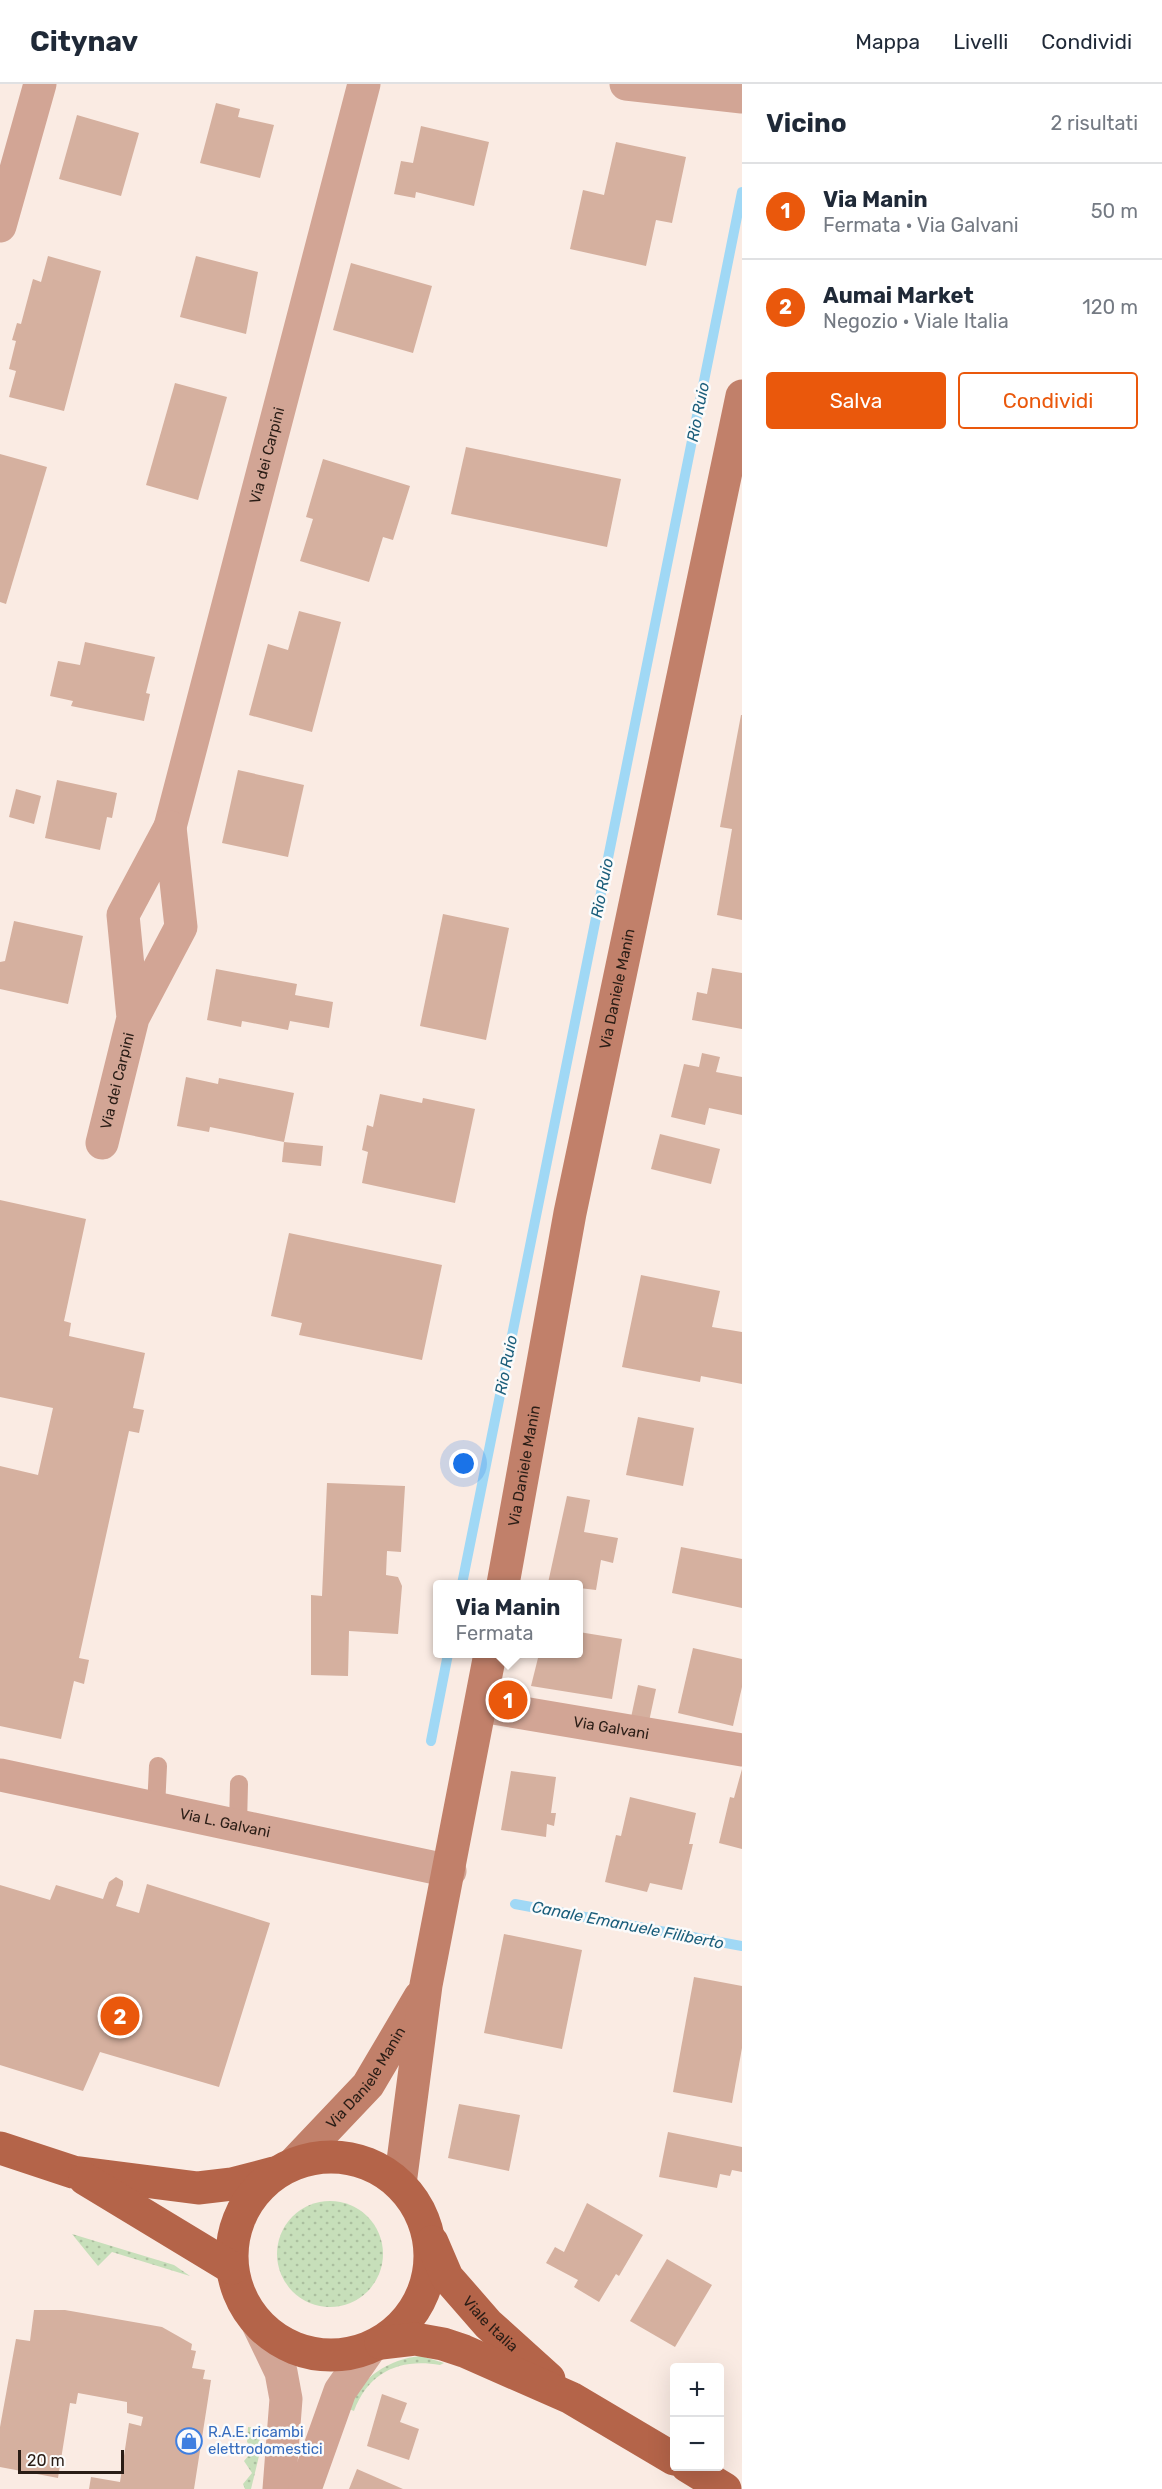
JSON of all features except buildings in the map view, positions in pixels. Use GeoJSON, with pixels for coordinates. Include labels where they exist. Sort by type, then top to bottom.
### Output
{"type":"FeatureCollection","features":[{"type":"Feature","properties":{"kind":"main road","name":"Via Daniele Manin"},"geometry":{"type":"LineString","coordinates":[[504,1580],[570,1213],[742,396]]}},
{"type":"Feature","properties":{"kind":"main road","name":"Via Daniele Manin"},"geometry":{"type":"LineString","coordinates":[[400,2184],[426,1985],[450,1871],[489,1658]]}},
{"type":"Feature","properties":{"kind":"main road","name":"Via Daniele Manin"},"geometry":{"type":"LineString","coordinates":[[285,2168],[368,2085],[426,1985]]}},
{"type":"Feature","properties":{"kind":"main road"},"geometry":{"type":"LineString","coordinates":[[0,2148],[73,2172],[198,2188],[232,2184],[321,2156],[345,2157],[375,2166],[400,2184],[419,2208],[429,2236],[431,2271],[422,2299],[404,2325],[376,2346],[336,2356],[314,2354],[293,2348],[258,2324],[237,2288],[232,2268],[232,2240],[240,2214],[255,2191],[285,2168]]}},
{"type":"Feature","properties":{"kind":"main road"},"geometry":{"type":"LineString","coordinates":[[73,2172],[232,2268]]}},
{"type":"Feature","properties":{"kind":"main road","name":"Viale Italia"},"geometry":{"type":"LineString","coordinates":[[429,2236],[447,2277],[488,2324],[571,2398]]}},
{"type":"Feature","properties":{"kind":"main road","name":"Viale Italia"},"geometry":{"type":"LineString","coordinates":[[376,2346],[415,2339],[444,2344],[571,2398],[670,2456]]}},
{"type":"Feature","properties":{"kind":"main road"},"geometry":{"type":"LineString","coordinates":[[695,2471],[725,2489]]}},
{"type":"Feature","properties":{"kind":"street"},"geometry":{"type":"LineString","coordinates":[[0,226],[40,84]]}},
{"type":"Feature","properties":{"kind":"street","name":"Via dei Carpini"},"geometry":{"type":"LineString","coordinates":[[133,1018],[123,915],[170,827],[364,84]]}},
{"type":"Feature","properties":{"kind":"street"},"geometry":{"type":"LineString","coordinates":[[626,84],[741,97]]}},
{"type":"Feature","properties":{"kind":"street","name":"Via dei Carpini"},"geometry":{"type":"LineString","coordinates":[[102,1143],[133,1018],[181,927],[170,827]]}},
{"type":"Feature","properties":{"kind":"street","name":"Via Galvani"},"geometry":{"type":"LineString","coordinates":[[481,1706],[742,1750]]}},
{"type":"Feature","properties":{"kind":"street","name":"Via L. Galvani"},"geometry":{"type":"LineString","coordinates":[[0,1775],[450,1871]]}},
{"type":"Feature","properties":{"kind":"street"},"geometry":{"type":"LineString","coordinates":[[258,2324],[281,2372],[286,2399],[279,2489]]}},
{"type":"Feature","properties":{"kind":"street"},"geometry":{"type":"LineString","coordinates":[[305,2489],[340,2391],[376,2346]]}},
{"type":"Feature","properties":{"kind":"lane"},"geometry":{"type":"LineString","coordinates":[[156,1808],[158,1766]]}},
{"type":"Feature","properties":{"kind":"lane"},"geometry":{"type":"LineString","coordinates":[[238,1825],[239,1784]]}},
{"type":"Feature","properties":{"kind":"green space"},"geometry":{"type":"Polygon","coordinates":[[[330,2201],[350,2205],[368,2216],[379,2234],[383,2254],[379,2274],[368,2292],[350,2303],[330,2307],[310,2303],[292,2292],[281,2274],[277,2254],[281,2234],[292,2216],[310,2205],[330,2201]]]}},
{"type":"Feature","properties":{"kind":"green space"},"geometry":{"type":"Polygon","coordinates":[[[72,2234],[174,2265],[190,2276],[112,2252],[98,2266],[72,2234]]]}},
{"type":"Feature","properties":{"kind":"green space"},"geometry":{"type":"Polygon","coordinates":[[[421,2356],[444,2363],[440,2365],[412,2364],[388,2370],[368,2386],[354,2411],[349,2409],[360,2388],[377,2372],[398,2361],[421,2356]]]}},
{"type":"Feature","properties":{"kind":"green space"},"geometry":{"type":"Polygon","coordinates":[[[248,2427],[260,2428],[259,2456],[251,2489],[245,2489],[243,2484],[252,2473],[244,2461],[254,2449],[247,2442],[248,2427]]]}},
{"type":"Feature","properties":{"kind":"waterway","name":"Rio Ruio"},"geometry":{"type":"LineString","coordinates":[[463,1580],[742,192]]}},
{"type":"Feature","properties":{"kind":"waterway","name":"Rio Ruio"},"geometry":{"type":"LineString","coordinates":[[431,1741],[447,1658]]}},
{"type":"Feature","properties":{"kind":"waterway","name":"Canale Emanuele Filiberto"},"geometry":{"type":"LineString","coordinates":[[515,1904],[742,1946]]}},
{"type":"Feature","properties":{"kind":"place","name":"Via Manin"},"geometry":{"type":"Point","coordinates":[508,1700]}},
{"type":"Feature","properties":{"kind":"place","name":"Aumai Market"},"geometry":{"type":"Point","coordinates":[120,2016]}},
{"type":"Feature","properties":{"kind":"place","name":"R.A.E. ricambi elettrodomestici"},"geometry":{"type":"Point","coordinates":[189,2441]}}]}
